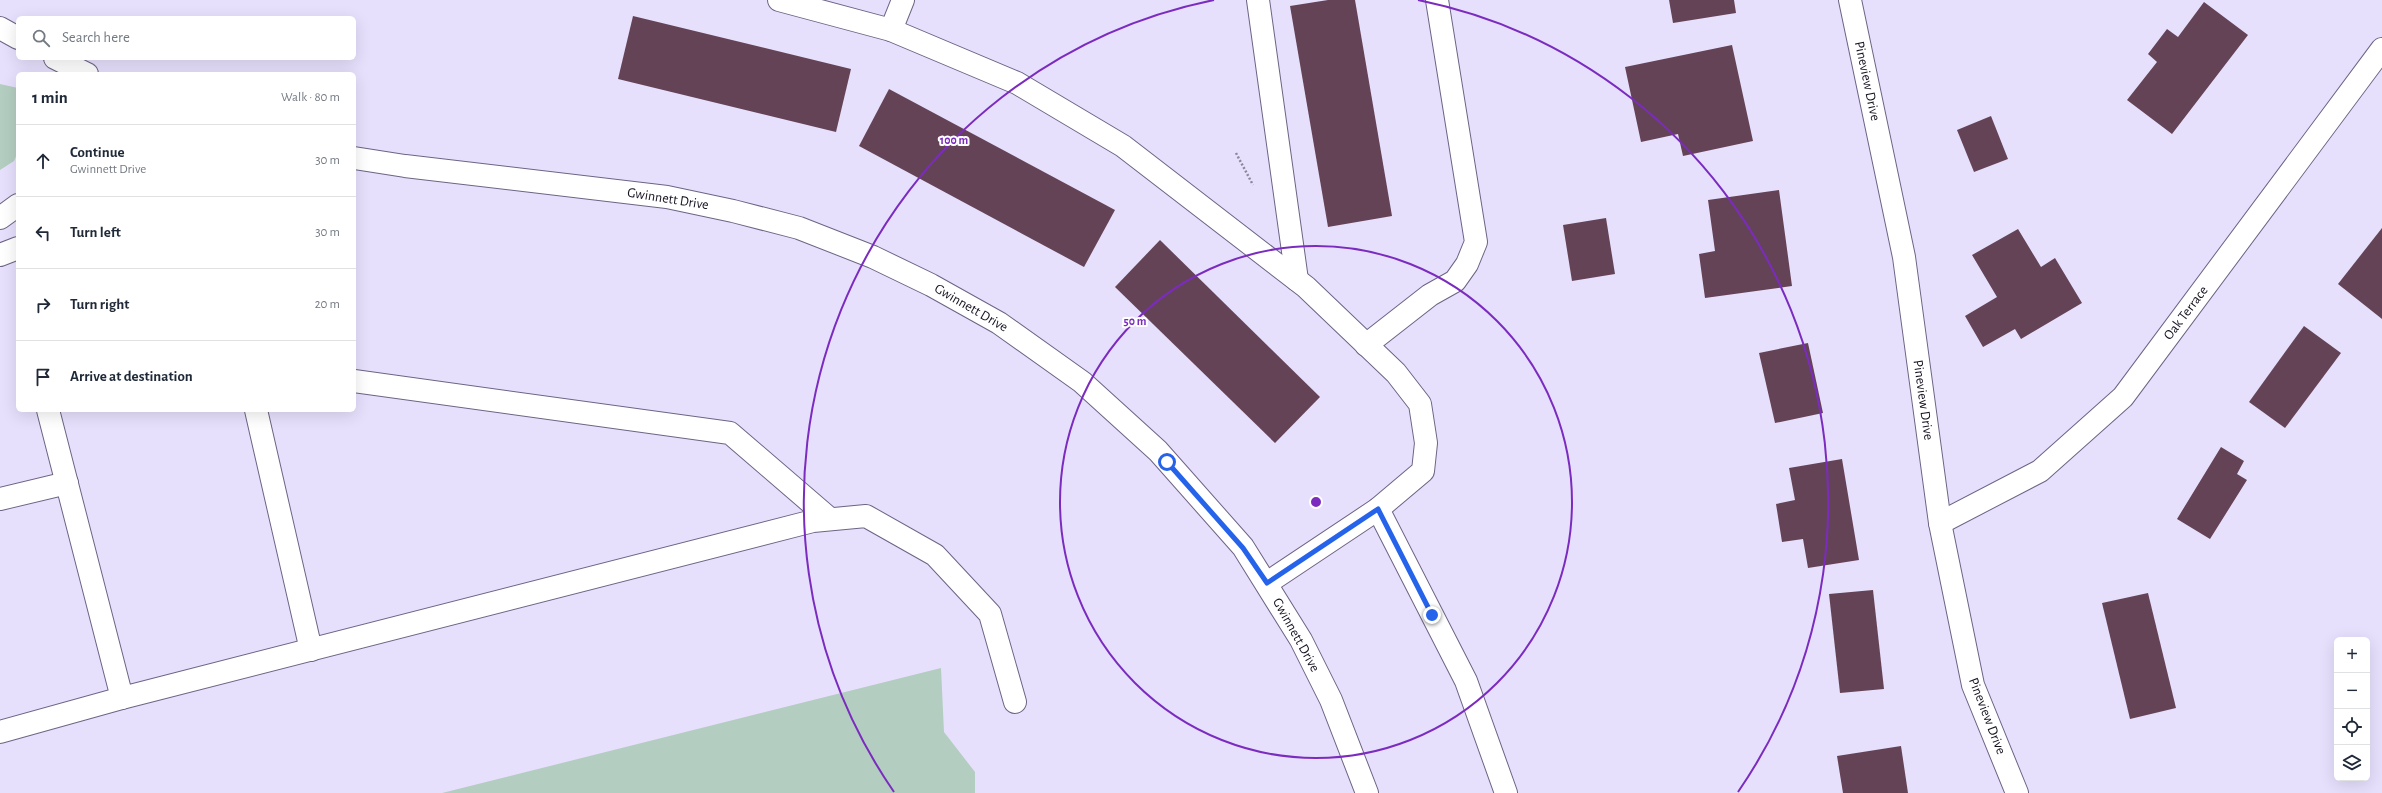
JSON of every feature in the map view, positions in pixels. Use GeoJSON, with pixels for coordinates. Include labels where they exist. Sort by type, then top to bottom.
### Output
{"type":"FeatureCollection","features":[{"type":"Feature","properties":{"kind":"street"},"geometry":{"type":"LineString","coordinates":[[779,0],[891,30],[1017,83],[1123,146],[1297,280],[1396,373],[1420,404],[1426,443],[1423,471],[1378,509],[1267,583]]}},
{"type":"Feature","properties":{"kind":"street"},"geometry":{"type":"LineString","coordinates":[[891,30],[903,0]]}},
{"type":"Feature","properties":{"kind":"street"},"geometry":{"type":"LineString","coordinates":[[1258,0],[1297,280]]}},
{"type":"Feature","properties":{"kind":"street"},"geometry":{"type":"LineString","coordinates":[[1366,345],[1430,295],[1455,281],[1467,264],[1476,242],[1437,0]]}},
{"type":"Feature","properties":{"kind":"street","name":"Pineview Drive"},"geometry":{"type":"LineString","coordinates":[[1850,0],[1904,258],[1940,523],[1973,684],[2017,793]]}},
{"type":"Feature","properties":{"kind":"street"},"geometry":{"type":"LineString","coordinates":[[0,28],[16,37]]}},
{"type":"Feature","properties":{"kind":"street","name":"Oak Terrace"},"geometry":{"type":"LineString","coordinates":[[1940,523],[2040,471],[2123,397],[2382,49]]}},
{"type":"Feature","properties":{"kind":"street"},"geometry":{"type":"LineString","coordinates":[[59,60],[83,72]]}},
{"type":"Feature","properties":{"kind":"street","name":"Gwinnett Drive"},"geometry":{"type":"LineString","coordinates":[[356,158],[405,166],[667,197],[733,211],[799,228],[873,257],[931,285],[999,323],[1082,382],[1158,451],[1243,548],[1267,583],[1301,640],[1331,700],[1367,793]]}},
{"type":"Feature","properties":{"kind":"street"},"geometry":{"type":"LineString","coordinates":[[0,218],[16,206]]}},
{"type":"Feature","properties":{"kind":"street"},"geometry":{"type":"LineString","coordinates":[[0,255],[16,249]]}},
{"type":"Feature","properties":{"kind":"street"},"geometry":{"type":"LineString","coordinates":[[356,381],[730,433],[830,519]]}},
{"type":"Feature","properties":{"kind":"street"},"geometry":{"type":"LineString","coordinates":[[49,412],[122,698]]}},
{"type":"Feature","properties":{"kind":"street"},"geometry":{"type":"LineString","coordinates":[[256,412],[311,650]]}},
{"type":"Feature","properties":{"kind":"street"},"geometry":{"type":"LineString","coordinates":[[0,499],[67,483]]}},
{"type":"Feature","properties":{"kind":"street"},"geometry":{"type":"LineString","coordinates":[[1378,509],[1466,681],[1506,793]]}},
{"type":"Feature","properties":{"kind":"street"},"geometry":{"type":"LineString","coordinates":[[0,732],[122,698],[813,521],[866,516],[935,555],[990,614],[1015,702]]}},
{"type":"Feature","properties":{"kind":"green space"},"geometry":{"type":"Polygon","coordinates":[[[0,84],[16,88],[16,156],[14,161],[0,170],[0,84]]]}},
{"type":"Feature","properties":{"kind":"green space"},"geometry":{"type":"Polygon","coordinates":[[[941,668],[944,732],[975,772],[975,793],[442,793],[941,668]]]}},
{"type":"Feature","properties":{"kind":"building"},"geometry":{"type":"Polygon","coordinates":[[[1328,0],[1355,0],[1392,216],[1328,227],[1290,6],[1328,0]]]}},
{"type":"Feature","properties":{"kind":"building"},"geometry":{"type":"Polygon","coordinates":[[[1669,0],[1734,0],[1736,13],[1673,23],[1669,0]]]}},
{"type":"Feature","properties":{"kind":"building"},"geometry":{"type":"Polygon","coordinates":[[[2204,2],[2248,35],[2172,134],[2127,100],[2157,62],[2148,54],[2167,29],[2178,37],[2204,2]]]}},
{"type":"Feature","properties":{"kind":"building"},"geometry":{"type":"Polygon","coordinates":[[[633,16],[851,69],[836,132],[618,79],[633,16]]]}},
{"type":"Feature","properties":{"kind":"building"},"geometry":{"type":"Polygon","coordinates":[[[1732,45],[1753,141],[1683,156],[1678,134],[1641,142],[1625,67],[1732,45]]]}},
{"type":"Feature","properties":{"kind":"building"},"geometry":{"type":"Polygon","coordinates":[[[889,89],[1115,210],[1084,267],[859,146],[889,89]]]}},
{"type":"Feature","properties":{"kind":"building"},"geometry":{"type":"Polygon","coordinates":[[[1991,116],[2008,159],[1974,172],[1957,130],[1991,116]]]}},
{"type":"Feature","properties":{"kind":"building"},"geometry":{"type":"Polygon","coordinates":[[[1779,190],[1792,286],[1705,298],[1699,254],[1715,251],[1708,200],[1779,190]]]}},
{"type":"Feature","properties":{"kind":"building"},"geometry":{"type":"Polygon","coordinates":[[[1606,218],[1615,274],[1572,281],[1563,225],[1606,218]]]}},
{"type":"Feature","properties":{"kind":"building"},"geometry":{"type":"Polygon","coordinates":[[[2382,228],[2382,319],[2338,284],[2382,228]]]}},
{"type":"Feature","properties":{"kind":"building"},"geometry":{"type":"Polygon","coordinates":[[[2018,229],[2041,267],[2055,258],[2082,303],[2021,339],[2015,329],[1983,347],[1965,316],[1997,297],[1972,255],[2018,229]]]}},
{"type":"Feature","properties":{"kind":"building"},"geometry":{"type":"Polygon","coordinates":[[[1160,240],[1320,397],[1275,443],[1115,287],[1160,240]]]}},
{"type":"Feature","properties":{"kind":"building"},"geometry":{"type":"Polygon","coordinates":[[[2304,326],[2341,353],[2285,428],[2249,402],[2304,326]]]}},
{"type":"Feature","properties":{"kind":"building"},"geometry":{"type":"Polygon","coordinates":[[[1808,343],[1823,413],[1775,423],[1759,353],[1808,343]]]}},
{"type":"Feature","properties":{"kind":"building"},"geometry":{"type":"Polygon","coordinates":[[[2221,447],[2244,461],[2237,474],[2247,480],[2210,539],[2177,519],[2221,447]]]}},
{"type":"Feature","properties":{"kind":"building"},"geometry":{"type":"Polygon","coordinates":[[[1842,459],[1859,560],[1808,568],[1803,539],[1782,542],[1776,504],[1795,500],[1789,468],[1842,459]]]}},
{"type":"Feature","properties":{"kind":"building"},"geometry":{"type":"Polygon","coordinates":[[[1873,590],[1884,689],[1840,693],[1829,594],[1873,590]]]}},
{"type":"Feature","properties":{"kind":"building"},"geometry":{"type":"Polygon","coordinates":[[[2148,593],[2176,708],[2130,719],[2102,603],[2148,593]]]}},
{"type":"Feature","properties":{"kind":"building"},"geometry":{"type":"Polygon","coordinates":[[[1901,746],[1908,793],[1843,793],[1837,756],[1901,746]]]}},
{"type":"Feature","properties":{"kind":"route"},"geometry":{"type":"LineString","coordinates":[[1167,462],[1243,548],[1267,583],[1378,509],[1432,615]]}}]}
